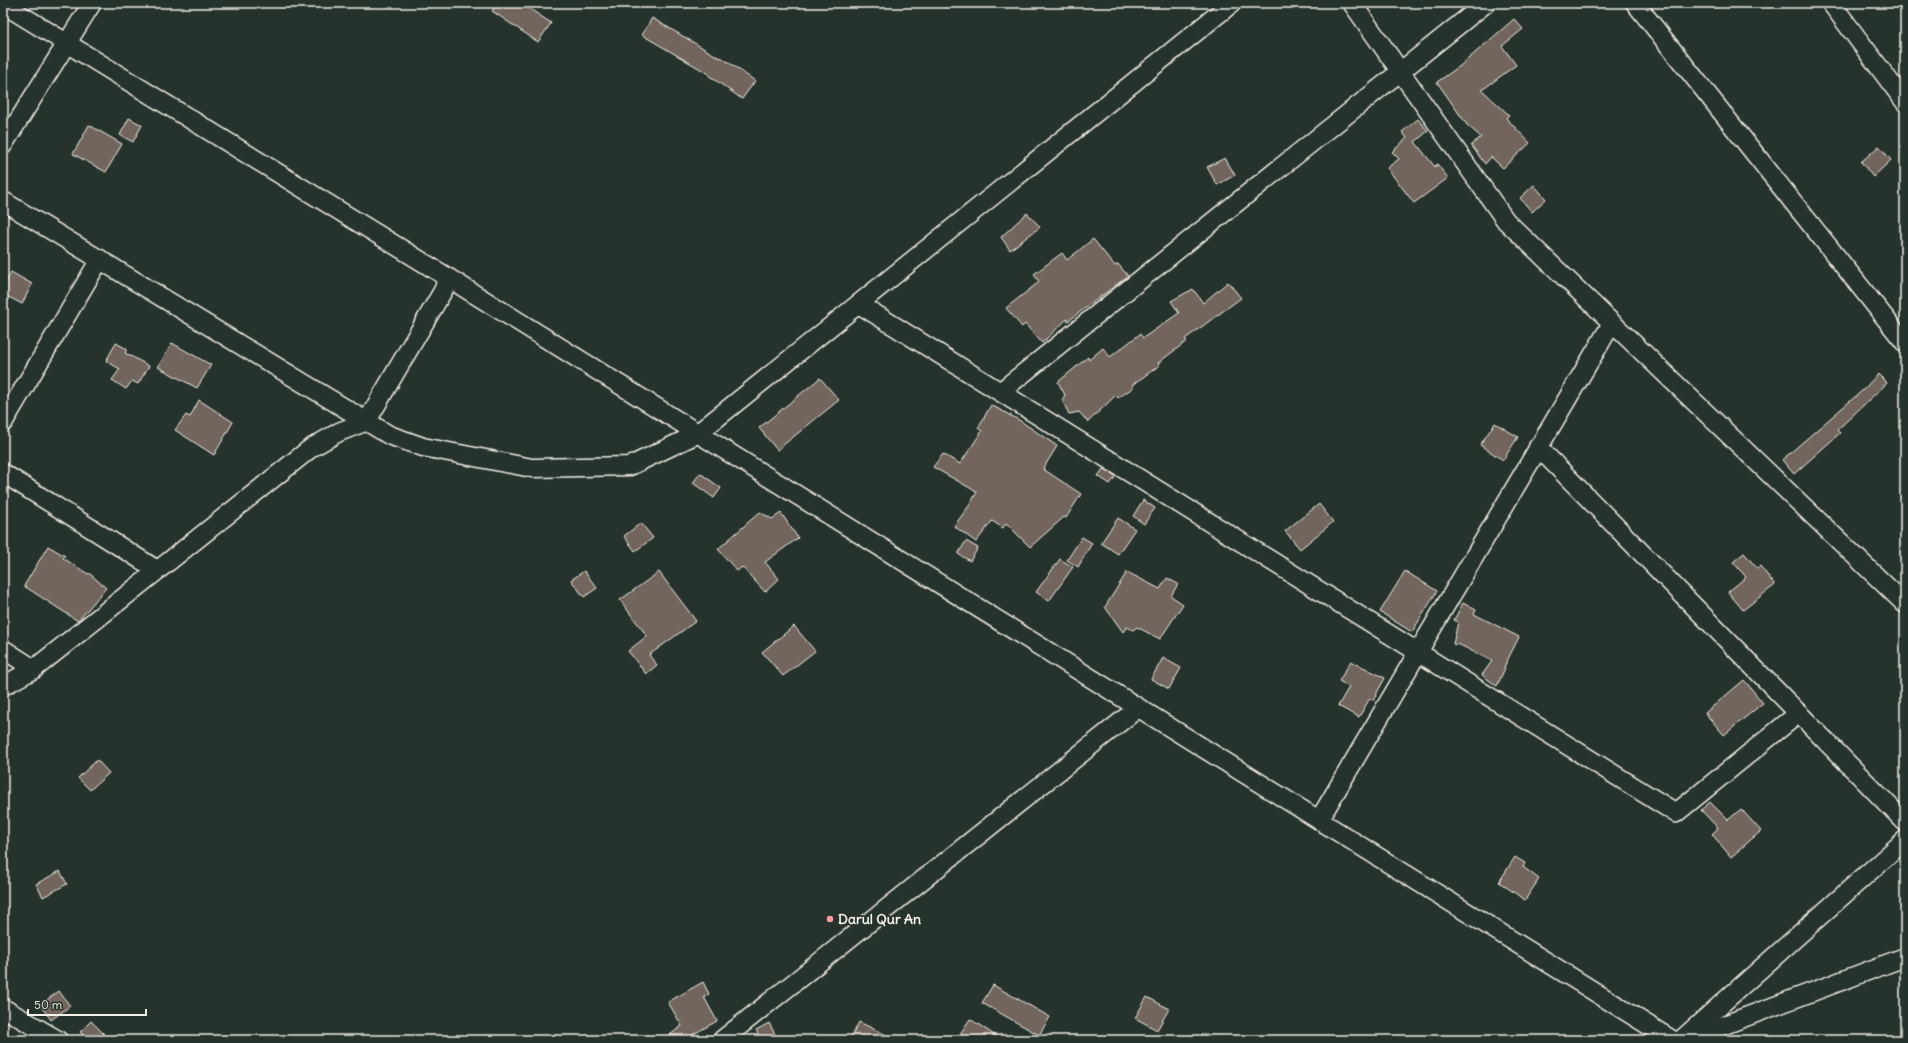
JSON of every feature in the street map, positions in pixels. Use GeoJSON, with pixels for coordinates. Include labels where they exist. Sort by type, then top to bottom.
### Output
{"type":"FeatureCollection","features":[{"type":"Feature","properties":{"kind":"street"},"geometry":{"type":"LineString","coordinates":[[3,145],[92,3]]}},
{"type":"Feature","properties":{"kind":"street"},"geometry":{"type":"LineString","coordinates":[[3,201],[389,435],[423,447],[532,468],[630,466],[697,434],[1232,3]]}},
{"type":"Feature","properties":{"kind":"street"},"geometry":{"type":"LineString","coordinates":[[1352,3],[1506,221],[1905,604]]}},
{"type":"Feature","properties":{"kind":"street"},"geometry":{"type":"LineString","coordinates":[[1000,392],[1486,3]]}},
{"type":"Feature","properties":{"kind":"street"},"geometry":{"type":"LineString","coordinates":[[1635,3],[1905,343]]}},
{"type":"Feature","properties":{"kind":"street"},"geometry":{"type":"LineString","coordinates":[[1831,3],[1905,102]]}},
{"type":"Feature","properties":{"kind":"street"},"geometry":{"type":"LineString","coordinates":[[3,4],[447,277],[1672,1040]]}},
{"type":"Feature","properties":{"kind":"street"},"geometry":{"type":"LineString","coordinates":[[3,423],[100,260]]}},
{"type":"Feature","properties":{"kind":"street"},"geometry":{"type":"LineString","coordinates":[[3,686],[34,669],[311,448],[339,432],[367,421],[444,289],[447,277]]}},
{"type":"Feature","properties":{"kind":"street"},"geometry":{"type":"LineString","coordinates":[[859,304],[1676,813],[1799,713]]}},
{"type":"Feature","properties":{"kind":"street"},"geometry":{"type":"LineString","coordinates":[[1319,820],[1612,323]]}},
{"type":"Feature","properties":{"kind":"street"},"geometry":{"type":"LineString","coordinates":[[1538,447],[1905,822]]}},
{"type":"Feature","properties":{"kind":"street"},"geometry":{"type":"LineString","coordinates":[[3,473],[157,570]]}},
{"type":"Feature","properties":{"kind":"street"},"geometry":{"type":"LineString","coordinates":[[3,650],[34,669]]}},
{"type":"Feature","properties":{"kind":"street"},"geometry":{"type":"LineString","coordinates":[[722,1040],[1138,708]]}},
{"type":"Feature","properties":{"kind":"street"},"geometry":{"type":"LineString","coordinates":[[1681,1040],[1905,840]]}},
{"type":"Feature","properties":{"kind":"street"},"geometry":{"type":"LineString","coordinates":[[1686,1040],[1905,956]]}},
{"type":"Feature","properties":{"kind":"street"},"geometry":{"type":"LineString","coordinates":[[3,1008],[58,1040]]}},
{"type":"Feature","properties":{"kind":"building"},"geometry":{"type":"Polygon","coordinates":[[[498,3],[521,3],[551,23],[538,42],[492,11],[498,3]]]}},
{"type":"Feature","properties":{"kind":"building"},"geometry":{"type":"Polygon","coordinates":[[[652,18],[720,58],[721,57],[755,81],[742,99],[708,75],[709,74],[642,35],[652,18]]]}},
{"type":"Feature","properties":{"kind":"building"},"geometry":{"type":"Polygon","coordinates":[[[1514,19],[1523,29],[1502,46],[1516,65],[1482,90],[1509,115],[1506,118],[1530,143],[1503,168],[1491,157],[1485,164],[1471,145],[1481,137],[1467,125],[1437,82],[1460,66],[1514,19]]]}},
{"type":"Feature","properties":{"kind":"building"},"geometry":{"type":"Polygon","coordinates":[[[129,118],[142,125],[133,142],[120,135],[129,118]]]}},
{"type":"Feature","properties":{"kind":"building"},"geometry":{"type":"Polygon","coordinates":[[[1418,119],[1428,131],[1415,142],[1435,167],[1437,164],[1448,178],[1414,203],[1387,168],[1399,159],[1392,152],[1407,138],[1402,132],[1418,119]]]}},
{"type":"Feature","properties":{"kind":"building"},"geometry":{"type":"Polygon","coordinates":[[[89,125],[122,144],[106,172],[73,154],[89,125]]]}},
{"type":"Feature","properties":{"kind":"building"},"geometry":{"type":"Polygon","coordinates":[[[1879,146],[1891,160],[1873,177],[1861,162],[1879,146]]]}},
{"type":"Feature","properties":{"kind":"building"},"geometry":{"type":"Polygon","coordinates":[[[1225,158],[1235,175],[1217,185],[1207,167],[1225,158]]]}},
{"type":"Feature","properties":{"kind":"building"},"geometry":{"type":"Polygon","coordinates":[[[1534,185],[1546,199],[1532,212],[1520,198],[1534,185]]]}},
{"type":"Feature","properties":{"kind":"building"},"geometry":{"type":"Polygon","coordinates":[[[1027,213],[1040,227],[1010,250],[1001,237],[1027,213]]]}},
{"type":"Feature","properties":{"kind":"building"},"geometry":{"type":"Polygon","coordinates":[[[1093,239],[1115,266],[1118,264],[1128,276],[1068,321],[1067,319],[1042,343],[1025,324],[1022,327],[1006,308],[1039,282],[1034,274],[1062,253],[1067,260],[1093,239]]]}},
{"type":"Feature","properties":{"kind":"building"},"geometry":{"type":"Polygon","coordinates":[[[11,272],[32,284],[22,304],[3,294],[3,288],[11,272]]]}},
{"type":"Feature","properties":{"kind":"building"},"geometry":{"type":"Polygon","coordinates":[[[1228,282],[1241,298],[1185,339],[1187,341],[1158,363],[1160,365],[1132,385],[1134,387],[1118,398],[1116,395],[1088,422],[1079,412],[1069,414],[1062,400],[1065,395],[1058,382],[1088,357],[1089,360],[1103,348],[1110,357],[1140,334],[1143,338],[1179,313],[1171,301],[1193,289],[1203,303],[1228,282]]]}},
{"type":"Feature","properties":{"kind":"building"},"geometry":{"type":"Polygon","coordinates":[[[116,343],[127,349],[125,353],[149,366],[138,384],[132,381],[126,389],[112,380],[120,369],[106,361],[116,343]]]}},
{"type":"Feature","properties":{"kind":"building"},"geometry":{"type":"Polygon","coordinates":[[[172,343],[211,365],[197,388],[158,367],[172,343]]]}},
{"type":"Feature","properties":{"kind":"building"},"geometry":{"type":"Polygon","coordinates":[[[1878,374],[1887,383],[1837,430],[1840,433],[1794,474],[1782,460],[1863,390],[1878,374]]]}},
{"type":"Feature","properties":{"kind":"building"},"geometry":{"type":"Polygon","coordinates":[[[820,378],[839,400],[777,450],[759,428],[820,378]]]}},
{"type":"Feature","properties":{"kind":"building"},"geometry":{"type":"Polygon","coordinates":[[[199,400],[233,422],[214,455],[175,430],[186,415],[190,417],[199,400]]]}},
{"type":"Feature","properties":{"kind":"building"},"geometry":{"type":"Polygon","coordinates":[[[991,405],[1019,420],[1057,446],[1043,469],[1081,494],[1066,518],[1064,517],[1030,547],[1006,523],[1003,528],[992,521],[976,542],[954,526],[969,506],[977,492],[933,467],[943,454],[960,464],[982,431],[978,428],[991,405]]]}},
{"type":"Feature","properties":{"kind":"building"},"geometry":{"type":"Polygon","coordinates":[[[1495,423],[1518,437],[1503,460],[1480,445],[1495,423]]]}},
{"type":"Feature","properties":{"kind":"building"},"geometry":{"type":"Polygon","coordinates":[[[1103,469],[1116,476],[1110,484],[1098,476],[1103,469]]]}},
{"type":"Feature","properties":{"kind":"building"},"geometry":{"type":"Polygon","coordinates":[[[700,473],[721,488],[714,498],[693,483],[700,473]]]}},
{"type":"Feature","properties":{"kind":"building"},"geometry":{"type":"Polygon","coordinates":[[[1143,500],[1155,508],[1144,524],[1133,516],[1143,500]]]}},
{"type":"Feature","properties":{"kind":"building"},"geometry":{"type":"Polygon","coordinates":[[[1319,504],[1333,522],[1300,549],[1285,531],[1319,504]]]}},
{"type":"Feature","properties":{"kind":"building"},"geometry":{"type":"Polygon","coordinates":[[[760,512],[772,519],[781,513],[798,538],[765,562],[779,579],[765,592],[742,567],[737,571],[718,549],[760,512]]]}},
{"type":"Feature","properties":{"kind":"building"},"geometry":{"type":"Polygon","coordinates":[[[1118,518],[1135,529],[1118,554],[1101,543],[1118,518]]]}},
{"type":"Feature","properties":{"kind":"building"},"geometry":{"type":"Polygon","coordinates":[[[641,523],[653,538],[635,551],[624,536],[641,523]]]}},
{"type":"Feature","properties":{"kind":"building"},"geometry":{"type":"Polygon","coordinates":[[[1082,537],[1092,543],[1078,567],[1067,560],[1082,537]]]}},
{"type":"Feature","properties":{"kind":"building"},"geometry":{"type":"Polygon","coordinates":[[[966,541],[978,548],[970,561],[958,554],[966,541]]]}},
{"type":"Feature","properties":{"kind":"building"},"geometry":{"type":"Polygon","coordinates":[[[48,546],[65,556],[63,558],[88,574],[89,573],[106,588],[78,621],[24,586],[48,546]]]}},
{"type":"Feature","properties":{"kind":"building"},"geometry":{"type":"Polygon","coordinates":[[[1744,553],[1757,568],[1760,566],[1775,585],[1743,610],[1728,592],[1746,577],[1733,562],[1744,553]]]}},
{"type":"Feature","properties":{"kind":"building"},"geometry":{"type":"Polygon","coordinates":[[[1060,559],[1073,567],[1049,601],[1036,592],[1060,559]]]}},
{"type":"Feature","properties":{"kind":"building"},"geometry":{"type":"Polygon","coordinates":[[[584,571],[597,588],[584,597],[571,580],[584,571]]]}},
{"type":"Feature","properties":{"kind":"building"},"geometry":{"type":"Polygon","coordinates":[[[1405,571],[1437,591],[1412,632],[1380,612],[1405,571]]]}},
{"type":"Feature","properties":{"kind":"building"},"geometry":{"type":"Polygon","coordinates":[[[659,572],[696,621],[649,655],[657,665],[646,674],[628,651],[647,636],[620,600],[659,572]]]}},
{"type":"Feature","properties":{"kind":"building"},"geometry":{"type":"Polygon","coordinates":[[[1127,572],[1160,589],[1167,578],[1178,584],[1171,596],[1183,604],[1160,639],[1137,627],[1133,630],[1127,627],[1123,632],[1105,607],[1127,572]]]}},
{"type":"Feature","properties":{"kind":"building"},"geometry":{"type":"Polygon","coordinates":[[[1463,603],[1476,610],[1474,614],[1519,637],[1504,667],[1505,668],[1497,686],[1482,675],[1492,661],[1460,645],[1453,644],[1458,622],[1454,620],[1463,603]]]}},
{"type":"Feature","properties":{"kind":"building"},"geometry":{"type":"Polygon","coordinates":[[[794,626],[815,651],[783,676],[762,652],[794,626]]]}},
{"type":"Feature","properties":{"kind":"building"},"geometry":{"type":"Polygon","coordinates":[[[1163,658],[1181,668],[1169,689],[1151,679],[1163,658]]]}},
{"type":"Feature","properties":{"kind":"building"},"geometry":{"type":"Polygon","coordinates":[[[1351,661],[1385,678],[1373,700],[1370,698],[1359,717],[1338,706],[1349,687],[1339,681],[1351,661]]]}},
{"type":"Feature","properties":{"kind":"building"},"geometry":{"type":"Polygon","coordinates":[[[1744,680],[1763,703],[1724,735],[1705,713],[1744,680]]]}},
{"type":"Feature","properties":{"kind":"building"},"geometry":{"type":"Polygon","coordinates":[[[97,760],[109,773],[90,790],[78,778],[97,760]]]}},
{"type":"Feature","properties":{"kind":"building"},"geometry":{"type":"Polygon","coordinates":[[[1710,802],[1728,820],[1741,809],[1761,831],[1731,857],[1712,834],[1718,828],[1701,810],[1710,802]]]}},
{"type":"Feature","properties":{"kind":"building"},"geometry":{"type":"Polygon","coordinates":[[[1515,857],[1525,863],[1523,867],[1539,879],[1525,900],[1499,882],[1515,857]]]}},
{"type":"Feature","properties":{"kind":"building"},"geometry":{"type":"Polygon","coordinates":[[[60,871],[67,884],[43,897],[36,884],[60,871]]]}},
{"type":"Feature","properties":{"kind":"building"},"geometry":{"type":"Polygon","coordinates":[[[703,982],[709,994],[704,997],[717,1021],[683,1040],[663,1040],[682,1026],[668,1002],[703,982]]]}},
{"type":"Feature","properties":{"kind":"building"},"geometry":{"type":"Polygon","coordinates":[[[993,985],[1050,1017],[1039,1035],[982,1003],[993,985]]]}},
{"type":"Feature","properties":{"kind":"building"},"geometry":{"type":"Polygon","coordinates":[[[59,991],[70,1006],[51,1020],[40,1005],[59,991]]]}},
{"type":"Feature","properties":{"kind":"building"},"geometry":{"type":"Polygon","coordinates":[[[1147,997],[1169,1009],[1157,1030],[1135,1018],[1147,997]]]}},
{"type":"Feature","properties":{"kind":"building"},"geometry":{"type":"Polygon","coordinates":[[[970,1019],[1002,1040],[956,1040],[970,1019]]]}},
{"type":"Feature","properties":{"kind":"building"},"geometry":{"type":"Polygon","coordinates":[[[91,1021],[104,1034],[97,1040],[88,1040],[80,1032],[91,1021]]]}},
{"type":"Feature","properties":{"kind":"building"},"geometry":{"type":"Polygon","coordinates":[[[859,1022],[897,1040],[850,1040],[859,1022]]]}},
{"type":"Feature","properties":{"kind":"building"},"geometry":{"type":"Polygon","coordinates":[[[769,1023],[778,1040],[761,1040],[756,1030],[769,1023]]]}},
{"type":"Feature","properties":{"kind":"place","name":"Darul Qur An"},"geometry":{"type":"Point","coordinates":[830,919]}}]}
